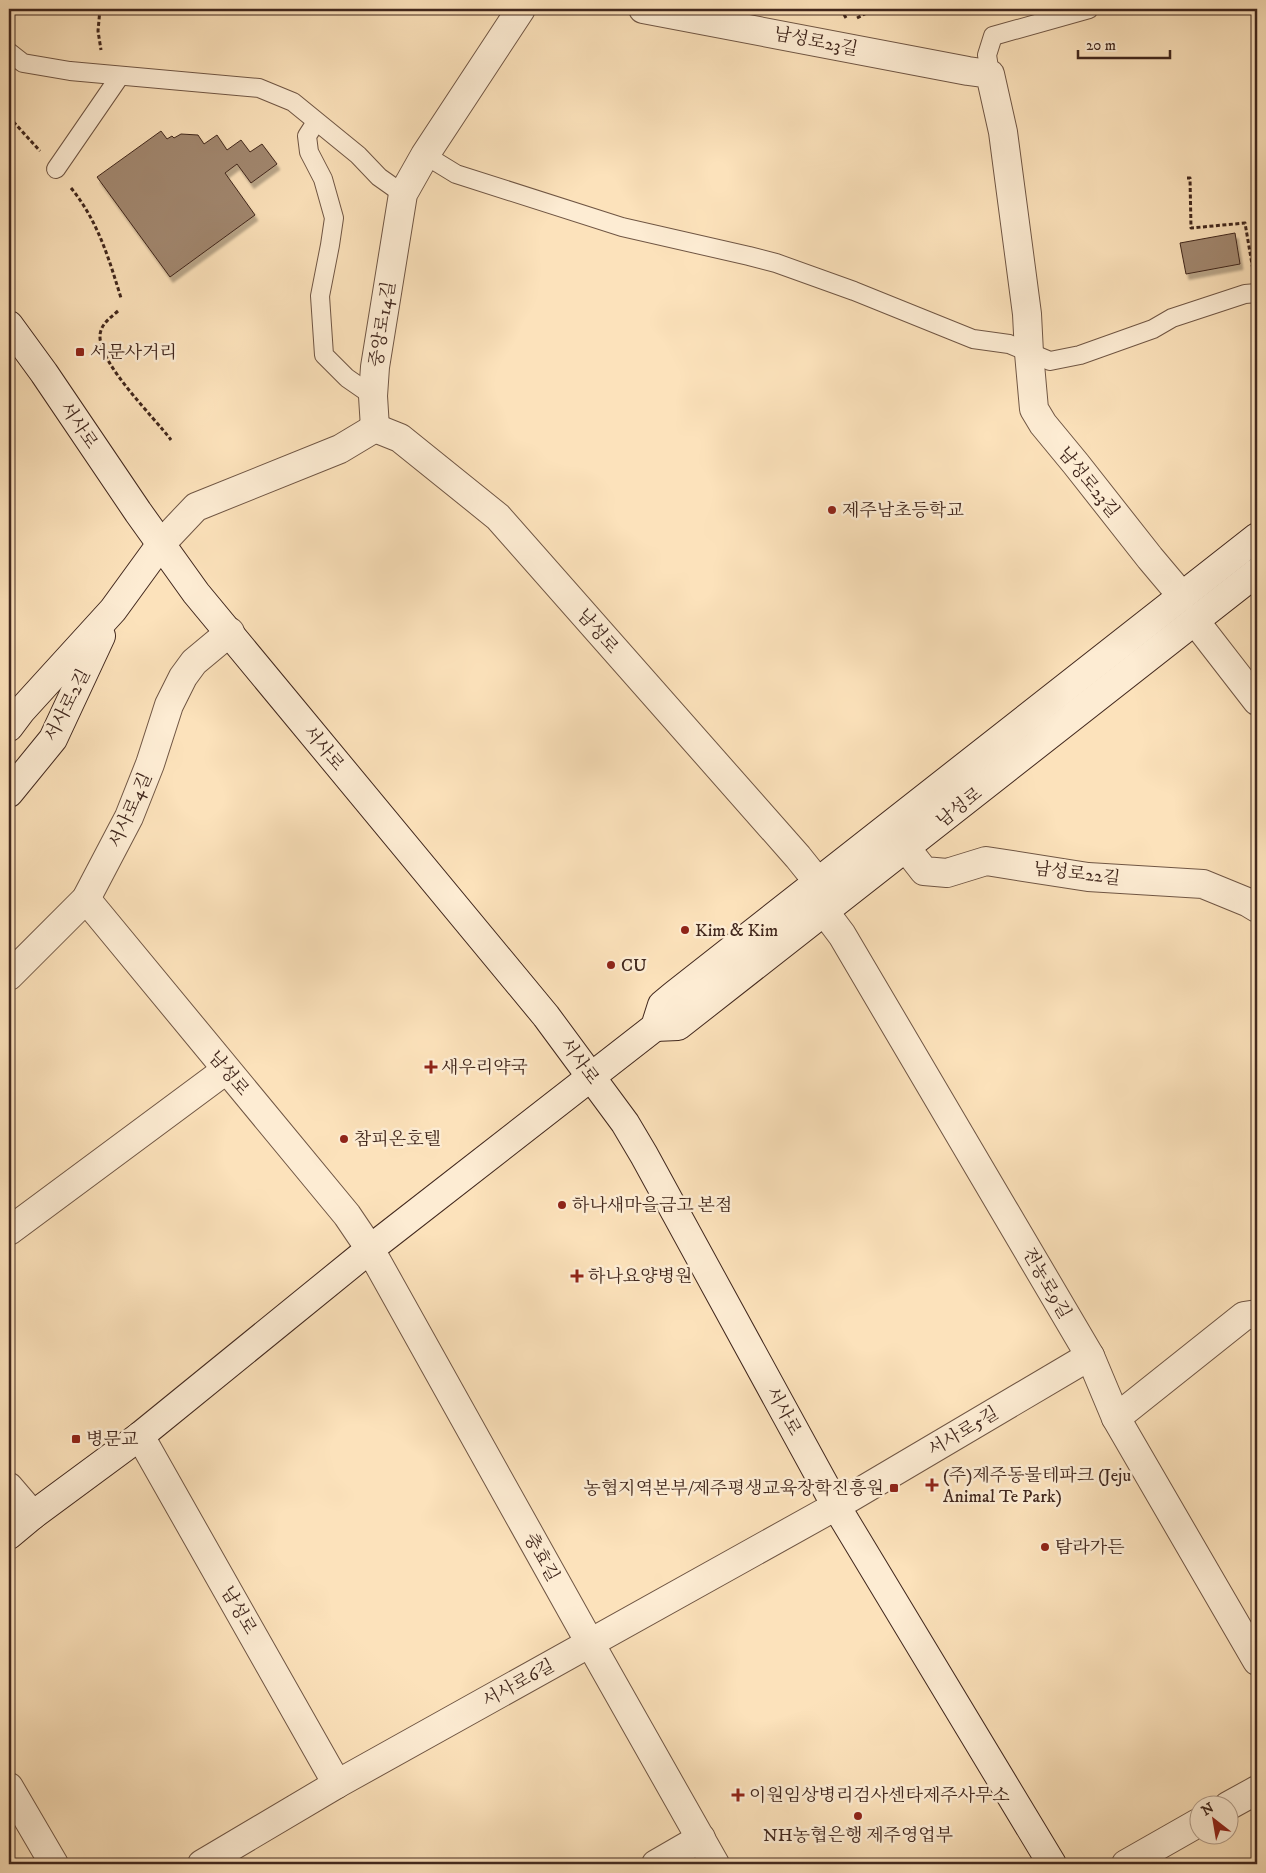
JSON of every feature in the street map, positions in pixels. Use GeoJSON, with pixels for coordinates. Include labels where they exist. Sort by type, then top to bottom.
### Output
{"type":"FeatureCollection","features":[{"type":"Feature","properties":{"kind":"street","name":"중앙로14길"},"geometry":{"type":"LineString","coordinates":[[375,428],[373,396],[375,367],[403,194],[425,155],[521,9]]}},
{"type":"Feature","properties":{"kind":"street","name":"남성로23길"},"geometry":{"type":"LineString","coordinates":[[643,9],[968,72],[990,74],[1003,132],[1027,314],[1028,353],[1034,408],[1043,424],[1182,596]]}},
{"type":"Feature","properties":{"kind":"street","name":"서사로"},"geometry":{"type":"LineString","coordinates":[[9,326],[44,373],[107,468],[196,593],[447,894],[559,1032],[625,1123],[836,1506],[1052,1864]]}},
{"type":"Feature","properties":{"kind":"street"},"geometry":{"type":"LineString","coordinates":[[161,544],[196,507],[340,449],[375,428]]}},
{"type":"Feature","properties":{"kind":"street","name":"남성로"},"geometry":{"type":"LineString","coordinates":[[375,428],[400,438],[498,517],[818,882]]}},
{"type":"Feature","properties":{"kind":"street","name":"남성로"},"geometry":{"type":"LineString","coordinates":[[1257,537],[662,1005],[655,1027],[678,1026],[1257,572]]}},
{"type":"Feature","properties":{"kind":"street","name":"서사로2길"},"geometry":{"type":"LineString","coordinates":[[9,727],[113,610],[161,544]]}},
{"type":"Feature","properties":{"kind":"street","name":"서사로2길"},"geometry":{"type":"LineString","coordinates":[[9,793],[53,739],[113,610]]}},
{"type":"Feature","properties":{"kind":"street"},"geometry":{"type":"LineString","coordinates":[[1195,621],[1257,701]]}},
{"type":"Feature","properties":{"kind":"street","name":"서사로4길"},"geometry":{"type":"LineString","coordinates":[[9,976],[86,899],[130,817],[169,705],[183,677],[194,662],[230,632]]}},
{"type":"Feature","properties":{"kind":"street","name":"남성로22길"},"geometry":{"type":"LineString","coordinates":[[906,848],[924,871],[947,873],[986,861],[1088,876],[1203,884],[1257,908]]}},
{"type":"Feature","properties":{"kind":"street","name":"남성로"},"geometry":{"type":"LineString","coordinates":[[86,899],[347,1215],[370,1249]]}},
{"type":"Feature","properties":{"kind":"street","name":"전농로9길"},"geometry":{"type":"LineString","coordinates":[[824,911],[842,935],[1090,1356],[1116,1418],[1257,1661]]}},
{"type":"Feature","properties":{"kind":"street"},"geometry":{"type":"LineString","coordinates":[[9,1535],[140,1436],[370,1249],[655,1027]]}},
{"type":"Feature","properties":{"kind":"street"},"geometry":{"type":"LineString","coordinates":[[9,1231],[226,1070]]}},
{"type":"Feature","properties":{"kind":"street","name":"충효길"},"geometry":{"type":"LineString","coordinates":[[370,1249],[715,1864]]}},
{"type":"Feature","properties":{"kind":"street"},"geometry":{"type":"LineString","coordinates":[[1116,1418],[1244,1316],[1257,1314]]}},
{"type":"Feature","properties":{"kind":"street","name":"서사로5길"},"geometry":{"type":"LineString","coordinates":[[836,1506],[1090,1356]]}},
{"type":"Feature","properties":{"kind":"street","name":"남성로"},"geometry":{"type":"LineString","coordinates":[[140,1436],[337,1784]]}},
{"type":"Feature","properties":{"kind":"street"},"geometry":{"type":"LineString","coordinates":[[9,1487],[33,1515]]}},
{"type":"Feature","properties":{"kind":"street","name":"서사로6길"},"geometry":{"type":"LineString","coordinates":[[202,1864],[337,1784],[836,1506]]}},
{"type":"Feature","properties":{"kind":"street"},"geometry":{"type":"LineString","coordinates":[[9,1787],[54,1864]]}},
{"type":"Feature","properties":{"kind":"street"},"geometry":{"type":"LineString","coordinates":[[1238,1800],[1257,1790]]}},
{"type":"Feature","properties":{"kind":"street"},"geometry":{"type":"LineString","coordinates":[[1126,1864],[1188,1829]]}},
{"type":"Feature","properties":{"kind":"street"},"geometry":{"type":"LineString","coordinates":[[656,1864],[701,1838]]}},
{"type":"Feature","properties":{"kind":"lane","name":"남성로23길"},"geometry":{"type":"LineString","coordinates":[[990,74],[987,55],[993,36],[1089,9]]}},
{"type":"Feature","properties":{"kind":"lane"},"geometry":{"type":"LineString","coordinates":[[9,52],[23,63],[70,71],[258,88],[293,102],[358,155],[379,177],[403,194]]}},
{"type":"Feature","properties":{"kind":"lane"},"geometry":{"type":"LineString","coordinates":[[56,169],[120,76]]}},
{"type":"Feature","properties":{"kind":"lane"},"geometry":{"type":"LineString","coordinates":[[316,122],[307,136],[309,152],[323,179],[334,218],[320,296],[324,355],[347,378],[373,396]]}},
{"type":"Feature","properties":{"kind":"lane"},"geometry":{"type":"LineString","coordinates":[[425,155],[456,174],[622,227],[776,263],[854,291],[973,339],[1009,344],[1050,361],[1062,360],[1153,329],[1172,318],[1245,294],[1257,293]]}},
{"type":"Feature","properties":{"kind":"path"},"geometry":{"type":"LineString","coordinates":[[100,9],[98,31],[103,74]]}},
{"type":"Feature","properties":{"kind":"path"},"geometry":{"type":"LineString","coordinates":[[841,9],[849,23],[874,9]]}},
{"type":"Feature","properties":{"kind":"path"},"geometry":{"type":"LineString","coordinates":[[9,117],[56,169],[79,198],[94,222],[106,250],[121,298]]}},
{"type":"Feature","properties":{"kind":"path"},"geometry":{"type":"LineString","coordinates":[[1186,178],[1190,178],[1191,228],[1245,223],[1257,293]]}},
{"type":"Feature","properties":{"kind":"path"},"geometry":{"type":"LineString","coordinates":[[118,312],[102,326],[100,334],[103,351],[126,386],[172,440]]}},
{"type":"Feature","properties":{"kind":"building"},"geometry":{"type":"Polygon","coordinates":[[[161,131],[167,139],[181,134],[198,135],[204,144],[217,135],[227,150],[241,140],[250,152],[262,144],[277,164],[251,183],[237,164],[225,173],[255,215],[170,277],[97,177],[161,131]]]}},
{"type":"Feature","properties":{"kind":"building"},"geometry":{"type":"Polygon","coordinates":[[[1235,233],[1240,264],[1186,274],[1180,243],[1235,233]]]}},
{"type":"Feature","properties":{"kind":"place","name":"서문사거리"},"geometry":{"type":"Point","coordinates":[80,352]}},
{"type":"Feature","properties":{"kind":"place","name":"제주남초등학교"},"geometry":{"type":"Point","coordinates":[832,510]}},
{"type":"Feature","properties":{"kind":"place","name":"Kim & Kim"},"geometry":{"type":"Point","coordinates":[685,930]}},
{"type":"Feature","properties":{"kind":"place","name":"CU"},"geometry":{"type":"Point","coordinates":[611,965]}},
{"type":"Feature","properties":{"kind":"place","name":"새우리약국"},"geometry":{"type":"Point","coordinates":[431,1067]}},
{"type":"Feature","properties":{"kind":"place","name":"참피온호텔"},"geometry":{"type":"Point","coordinates":[344,1139]}},
{"type":"Feature","properties":{"kind":"place","name":"하나새마을금고 본점"},"geometry":{"type":"Point","coordinates":[562,1205]}},
{"type":"Feature","properties":{"kind":"place","name":"하나요양병원"},"geometry":{"type":"Point","coordinates":[577,1276]}},
{"type":"Feature","properties":{"kind":"place","name":"병문교"},"geometry":{"type":"Point","coordinates":[76,1439]}},
{"type":"Feature","properties":{"kind":"place","name":"(주)제주동물테파크 (Jeju Animal Te Park)"},"geometry":{"type":"Point","coordinates":[932,1485]}},
{"type":"Feature","properties":{"kind":"place","name":"농협지역본부/제주평생교육장학진흥원"},"geometry":{"type":"Point","coordinates":[894,1488]}},
{"type":"Feature","properties":{"kind":"place","name":"탐라가든"},"geometry":{"type":"Point","coordinates":[1045,1547]}},
{"type":"Feature","properties":{"kind":"place","name":"이원임상병리검사센타제주사무소"},"geometry":{"type":"Point","coordinates":[738,1795]}},
{"type":"Feature","properties":{"kind":"place","name":"NH농협은행 제주영업부"},"geometry":{"type":"Point","coordinates":[858,1816]}}]}
